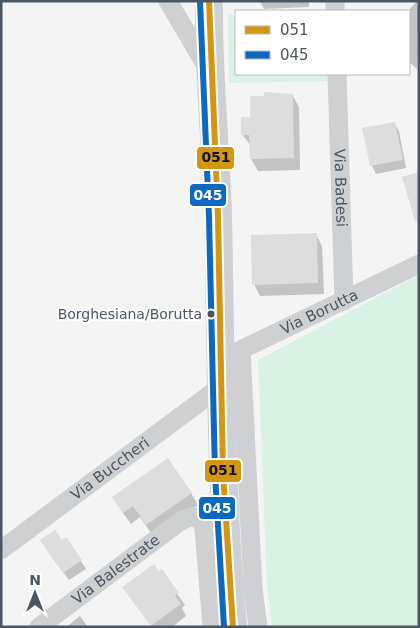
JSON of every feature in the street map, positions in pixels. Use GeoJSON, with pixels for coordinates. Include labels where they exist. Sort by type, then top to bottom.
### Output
{"type":"FeatureCollection","features":[{"type":"Feature","properties":{"kind":"street"},"geometry":{"type":"LineString","coordinates":[[168,1],[212,75]]}},
{"type":"Feature","properties":{"kind":"street"},"geometry":{"type":"LineString","coordinates":[[209,1],[230,355],[258,627]]}},
{"type":"Feature","properties":{"kind":"street","name":"Via Badesi"},"geometry":{"type":"LineString","coordinates":[[337,75],[344,301]]}},
{"type":"Feature","properties":{"kind":"street","name":"Via Borutta"},"geometry":{"type":"LineString","coordinates":[[230,355],[419,264]]}},
{"type":"Feature","properties":{"kind":"street"},"geometry":{"type":"LineString","coordinates":[[230,355],[220,388],[226,537],[233,627]]}},
{"type":"Feature","properties":{"kind":"street","name":"Via Buccheri"},"geometry":{"type":"LineString","coordinates":[[1,550],[220,388]]}},
{"type":"Feature","properties":{"kind":"street","name":"Via Balestrate"},"geometry":{"type":"LineString","coordinates":[[39,627],[188,517],[200,519],[204,528],[212,627]]}},
{"type":"Feature","properties":{"kind":"green space"},"geometry":{"type":"Polygon","coordinates":[[[235,14],[235,75],[327,75],[328,81],[229,83],[228,15],[235,14]]]}},
{"type":"Feature","properties":{"kind":"green space"},"geometry":{"type":"Polygon","coordinates":[[[419,275],[419,627],[272,627],[267,585],[258,360],[419,275]]]}},
{"type":"Feature","properties":{"kind":"building"},"geometry":{"type":"Polygon","coordinates":[[[264,92],[293,94],[294,158],[250,159],[249,135],[241,135],[241,117],[250,117],[250,96],[264,96],[264,92]]]}},
{"type":"Feature","properties":{"kind":"building"},"geometry":{"type":"Polygon","coordinates":[[[395,122],[403,160],[370,166],[362,128],[395,122]]]}},
{"type":"Feature","properties":{"kind":"building"},"geometry":{"type":"Polygon","coordinates":[[[419,172],[419,221],[415,221],[402,177],[419,172]]]}},
{"type":"Feature","properties":{"kind":"building"},"geometry":{"type":"Polygon","coordinates":[[[317,233],[318,283],[252,285],[251,235],[317,233]]]}},
{"type":"Feature","properties":{"kind":"building"},"geometry":{"type":"Polygon","coordinates":[[[168,458],[192,493],[146,525],[133,506],[123,513],[112,497],[168,458]]]}},
{"type":"Feature","properties":{"kind":"building"},"geometry":{"type":"Polygon","coordinates":[[[55,530],[62,540],[66,537],[82,560],[63,573],[40,540],[55,530]]]}},
{"type":"Feature","properties":{"kind":"building"},"geometry":{"type":"Polygon","coordinates":[[[154,564],[159,571],[162,569],[179,593],[175,596],[181,604],[151,626],[122,587],[154,564]]]}},
{"type":"Feature","properties":{"kind":"transit line","name":"045"},"geometry":{"type":"LineString","coordinates":[[200,1],[209,217],[215,474],[224,627]]}},
{"type":"Feature","properties":{"kind":"transit line","name":"051"},"geometry":{"type":"LineString","coordinates":[[209,1],[218,217],[223,473],[233,627]]}},
{"type":"Feature","properties":{"kind":"place","name":"Borghesiana/Borutta"},"geometry":{"type":"Point","coordinates":[211,314]}}]}
